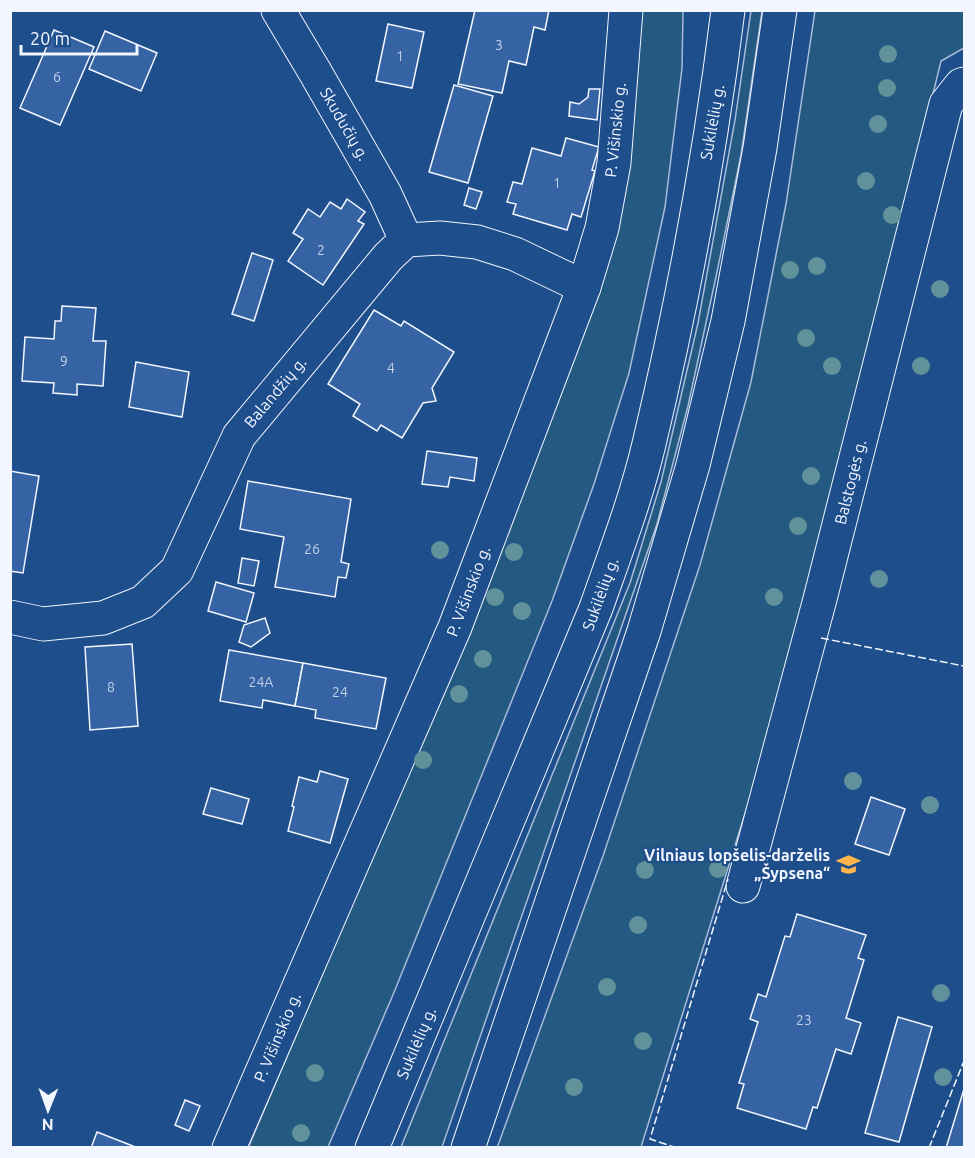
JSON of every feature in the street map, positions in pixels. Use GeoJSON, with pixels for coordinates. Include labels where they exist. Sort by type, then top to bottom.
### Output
{"type":"FeatureCollection","features":[{"type":"Feature","properties":{"kind":"street","name":"Skudučių g."},"geometry":{"type":"LineString","coordinates":[[278,10],[385,194],[406,240]]}},
{"type":"Feature","properties":{"kind":"street","name":"P. Višinskio g."},"geometry":{"type":"LineString","coordinates":[[229,1148],[455,627],[584,286],[602,228],[614,163],[626,10]]}},
{"type":"Feature","properties":{"kind":"street","name":"Sukilėlių g."},"geometry":{"type":"LineString","coordinates":[[372,1148],[596,608],[649,445],[687,267],[719,83],[729,10]]}},
{"type":"Feature","properties":{"kind":"street"},"geometry":{"type":"LineString","coordinates":[[468,1148],[640,642],[693,465],[728,321],[760,148],[780,10]]}},
{"type":"Feature","properties":{"kind":"street","name":"Balstogės g."},"geometry":{"type":"LineString","coordinates":[[743,886],[823,588],[946,104],[964,84]]}},
{"type":"Feature","properties":{"kind":"street"},"geometry":{"type":"LineString","coordinates":[[406,240],[440,238],[477,242],[515,254],[584,286]]}},
{"type":"Feature","properties":{"kind":"street","name":"Balandžių g."},"geometry":{"type":"LineString","coordinates":[[10,617],[44,624],[103,618],[143,602],[177,570],[239,436],[388,257],[406,240]]}},
{"type":"Feature","properties":{"kind":"shaded area"},"geometry":{"type":"Polygon","coordinates":[[[637,11],[683,11],[682,68],[665,207],[629,373],[594,484],[552,601],[395,990],[328,1147],[248,1148],[394,806],[572,365],[637,11]]]}},
{"type":"Feature","properties":{"kind":"shaded area"},"geometry":{"type":"Polygon","coordinates":[[[751,11],[762,11],[741,155],[688,406],[657,524],[442,1147],[401,1147],[630,583],[661,482],[698,323],[735,120],[751,11]]]}},
{"type":"Feature","properties":{"kind":"shaded area"},"geometry":{"type":"Polygon","coordinates":[[[815,11],[964,11],[964,48],[941,61],[801,634],[641,1147],[497,1148],[603,856],[700,565],[751,382],[786,204],[815,11]]]}},
{"type":"Feature","properties":{"kind":"building"},"geometry":{"type":"Polygon","coordinates":[[[475,10],[549,10],[545,30],[534,27],[526,65],[509,61],[502,93],[458,84],[475,10]]]}},
{"type":"Feature","properties":{"kind":"building"},"geometry":{"type":"Polygon","coordinates":[[[388,24],[424,32],[412,88],[376,81],[388,24]]]}},
{"type":"Feature","properties":{"kind":"building"},"geometry":{"type":"Polygon","coordinates":[[[54,30],[94,47],[60,125],[20,108],[54,30]]]}},
{"type":"Feature","properties":{"kind":"building"},"geometry":{"type":"Polygon","coordinates":[[[105,31],[157,53],[141,91],[89,69],[105,31]]]}},
{"type":"Feature","properties":{"kind":"building"},"geometry":{"type":"Polygon","coordinates":[[[454,85],[493,96],[468,183],[429,172],[454,85]]]}},
{"type":"Feature","properties":{"kind":"building"},"geometry":{"type":"Polygon","coordinates":[[[589,89],[600,89],[597,120],[569,116],[570,102],[579,104],[588,97],[589,89]]]}},
{"type":"Feature","properties":{"kind":"building"},"geometry":{"type":"Polygon","coordinates":[[[566,138],[599,147],[592,170],[595,171],[581,217],[572,214],[567,230],[513,214],[516,204],[507,202],[513,182],[522,184],[532,148],[561,156],[566,138]]]}},
{"type":"Feature","properties":{"kind":"building"},"geometry":{"type":"Polygon","coordinates":[[[469,188],[482,192],[476,209],[464,205],[469,188]]]}},
{"type":"Feature","properties":{"kind":"building"},"geometry":{"type":"Polygon","coordinates":[[[347,199],[365,212],[358,221],[364,224],[323,285],[288,261],[303,239],[293,233],[308,209],[320,217],[330,202],[341,209],[347,199]]]}},
{"type":"Feature","properties":{"kind":"building"},"geometry":{"type":"Polygon","coordinates":[[[252,253],[273,260],[254,321],[232,314],[252,253]]]}},
{"type":"Feature","properties":{"kind":"building"},"geometry":{"type":"Polygon","coordinates":[[[62,306],[96,308],[93,341],[106,341],[103,386],[77,384],[77,395],[53,393],[54,383],[22,381],[25,337],[54,339],[55,321],[61,321],[62,306]]]}},
{"type":"Feature","properties":{"kind":"building"},"geometry":{"type":"Polygon","coordinates":[[[374,310],[401,326],[404,321],[454,352],[432,388],[436,401],[423,403],[402,438],[381,425],[377,431],[353,416],[360,404],[328,384],[374,310]]]}},
{"type":"Feature","properties":{"kind":"building"},"geometry":{"type":"Polygon","coordinates":[[[136,362],[189,372],[182,417],[129,407],[136,362]]]}},
{"type":"Feature","properties":{"kind":"building"},"geometry":{"type":"Polygon","coordinates":[[[427,451],[477,458],[474,481],[450,477],[448,487],[422,484],[427,451]]]}},
{"type":"Feature","properties":{"kind":"building"},"geometry":{"type":"Polygon","coordinates":[[[10,471],[39,476],[23,573],[10,571],[10,471]]]}},
{"type":"Feature","properties":{"kind":"building"},"geometry":{"type":"Polygon","coordinates":[[[248,481],[351,499],[341,562],[349,564],[346,578],[338,577],[335,597],[275,587],[284,537],[240,529],[248,481]]]}},
{"type":"Feature","properties":{"kind":"building"},"geometry":{"type":"Polygon","coordinates":[[[242,558],[259,561],[254,586],[238,583],[242,558]]]}},
{"type":"Feature","properties":{"kind":"building"},"geometry":{"type":"Polygon","coordinates":[[[216,582],[254,593],[246,622],[208,611],[216,582]]]}},
{"type":"Feature","properties":{"kind":"building"},"geometry":{"type":"Polygon","coordinates":[[[265,618],[270,633],[251,647],[239,642],[244,625],[265,618]]]}},
{"type":"Feature","properties":{"kind":"building"},"geometry":{"type":"Polygon","coordinates":[[[132,644],[138,726],[90,730],[85,647],[132,644]]]}},
{"type":"Feature","properties":{"kind":"building"},"geometry":{"type":"Polygon","coordinates":[[[229,650],[303,663],[295,706],[263,700],[262,708],[220,701],[229,650]]]}},
{"type":"Feature","properties":{"kind":"building"},"geometry":{"type":"Polygon","coordinates":[[[303,663],[386,678],[376,729],[315,718],[316,710],[295,706],[303,663]]]}},
{"type":"Feature","properties":{"kind":"building"},"geometry":{"type":"Polygon","coordinates":[[[320,771],[348,779],[330,843],[288,831],[299,777],[317,782],[320,771]]]}},
{"type":"Feature","properties":{"kind":"building"},"geometry":{"type":"Polygon","coordinates":[[[211,788],[249,799],[242,824],[203,814],[211,788]]]}},
{"type":"Feature","properties":{"kind":"building"},"geometry":{"type":"Polygon","coordinates":[[[871,797],[905,809],[889,855],[855,844],[871,797]]]}},
{"type":"Feature","properties":{"kind":"building"},"geometry":{"type":"Polygon","coordinates":[[[797,914],[866,935],[858,958],[864,960],[846,1018],[861,1023],[851,1054],[836,1049],[817,1108],[813,1107],[806,1129],[737,1108],[744,1084],[739,1083],[758,1022],[750,1019],[758,994],[766,997],[785,936],[790,937],[797,914]]]}},
{"type":"Feature","properties":{"kind":"building"},"geometry":{"type":"Polygon","coordinates":[[[898,1017],[932,1027],[899,1142],[865,1133],[898,1017]]]}},
{"type":"Feature","properties":{"kind":"building"},"geometry":{"type":"Polygon","coordinates":[[[964,1089],[964,1148],[946,1148],[964,1089]]]}},
{"type":"Feature","properties":{"kind":"building"},"geometry":{"type":"Polygon","coordinates":[[[185,1100],[200,1106],[189,1131],[175,1125],[185,1100]]]}},
{"type":"Feature","properties":{"kind":"building"},"geometry":{"type":"Polygon","coordinates":[[[97,1132],[138,1148],[91,1148],[97,1132]]]}},
{"type":"Feature","properties":{"kind":"fence"},"geometry":{"type":"LineString","coordinates":[[821,638],[964,666]]}},
{"type":"Feature","properties":{"kind":"fence"},"geometry":{"type":"LineString","coordinates":[[677,1148],[650,1139],[728,879]]}},
{"type":"Feature","properties":{"kind":"fence"},"geometry":{"type":"LineString","coordinates":[[929,1148],[964,1061]]}},
{"type":"Feature","properties":{"kind":"place","name":"Vilniaus lopšelis-darželis „Šypsena“"},"geometry":{"type":"Point","coordinates":[848,864]}}]}
